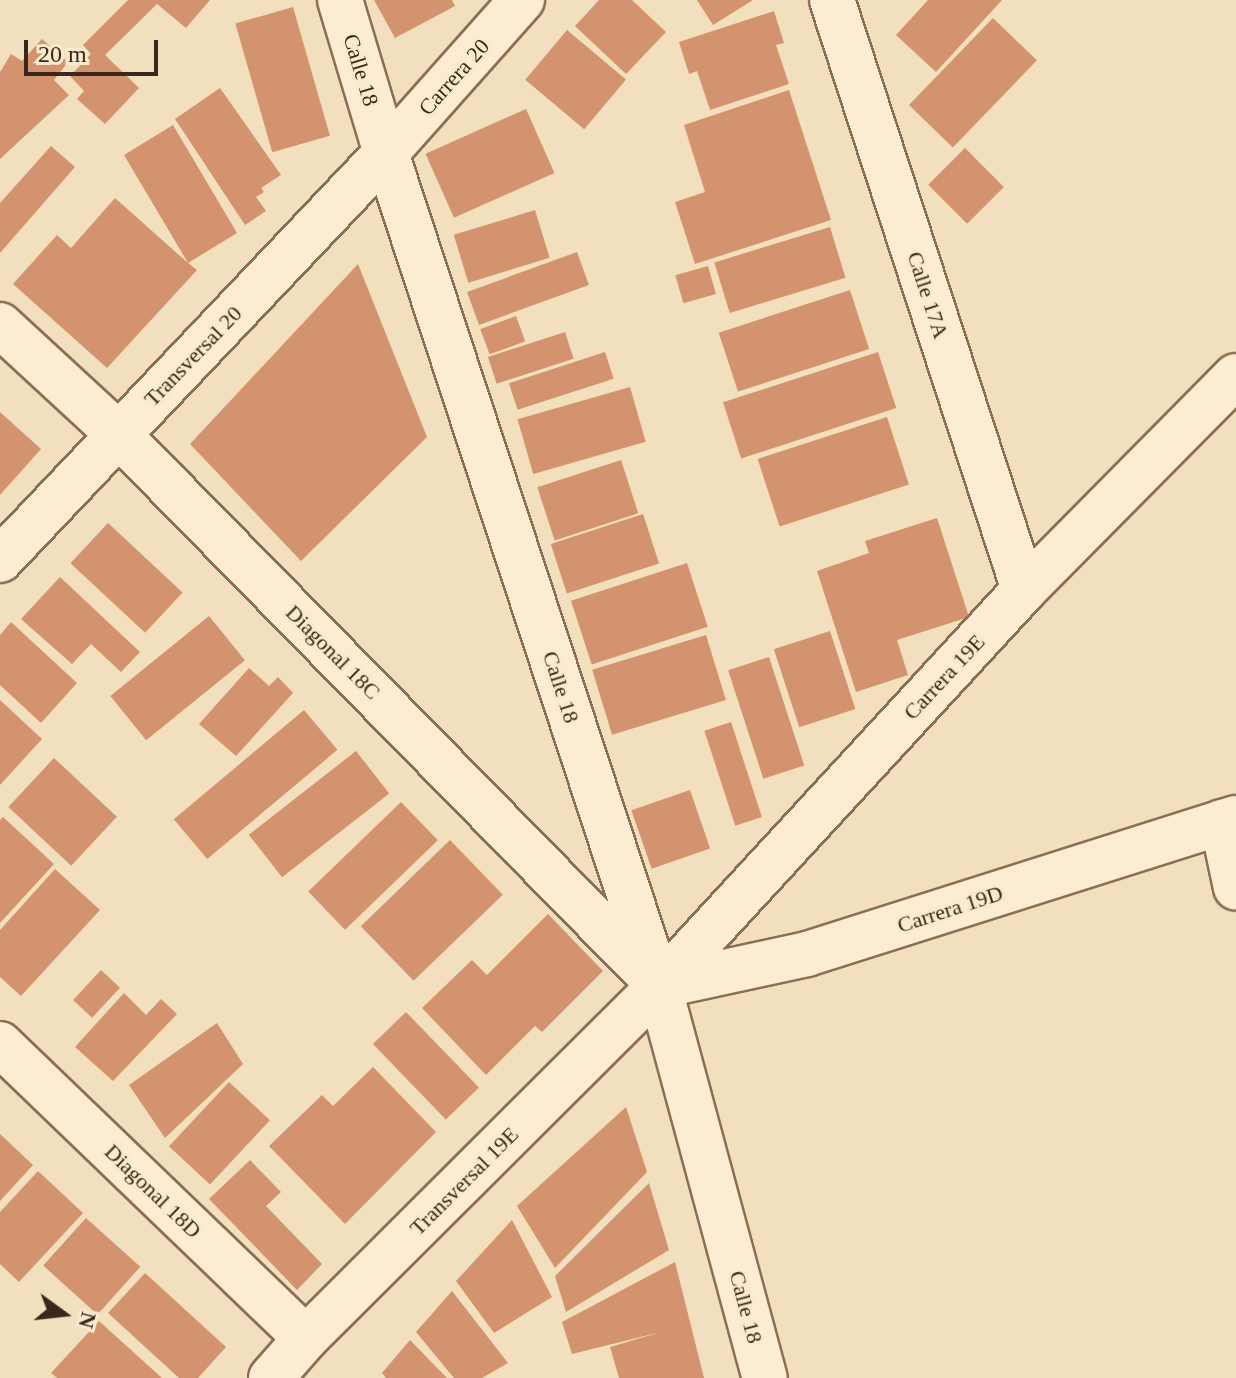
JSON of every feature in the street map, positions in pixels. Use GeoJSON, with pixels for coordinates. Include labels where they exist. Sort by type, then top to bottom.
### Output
{"type":"FeatureCollection","features":[{"type":"Feature","properties":{"kind":"street","name":"Calle 18"},"geometry":{"type":"LineString","coordinates":[[340,0],[386,153],[659,986],[765,1378]]}},
{"type":"Feature","properties":{"kind":"street","name":"Carrera 20"},"geometry":{"type":"LineString","coordinates":[[386,153],[522,0]]}},
{"type":"Feature","properties":{"kind":"street","name":"Calle 17A"},"geometry":{"type":"LineString","coordinates":[[832,0],[1024,590]]}},
{"type":"Feature","properties":{"kind":"street","name":"Transversal 20"},"geometry":{"type":"LineString","coordinates":[[0,560],[386,153]]}},
{"type":"Feature","properties":{"kind":"street","name":"Diagonal 18C"},"geometry":{"type":"LineString","coordinates":[[0,325],[119,435],[659,986]]}},
{"type":"Feature","properties":{"kind":"street","name":"Carrera 19E"},"geometry":{"type":"LineString","coordinates":[[659,986],[1024,590],[1236,376]]}},
{"type":"Feature","properties":{"kind":"street","name":"Carrera 19D"},"geometry":{"type":"LineString","coordinates":[[659,986],[807,954],[1229,820]]}},
{"type":"Feature","properties":{"kind":"street"},"geometry":{"type":"LineString","coordinates":[[1229,820],[1236,888]]}},
{"type":"Feature","properties":{"kind":"street","name":"Transversal 19E"},"geometry":{"type":"LineString","coordinates":[[271,1378],[306,1338],[659,986]]}},
{"type":"Feature","properties":{"kind":"street","name":"Diagonal 18D"},"geometry":{"type":"LineString","coordinates":[[0,1044],[306,1338]]}},
{"type":"Feature","properties":{"kind":"building"},"geometry":{"type":"Polygon","coordinates":[[[128,0],[210,0],[186,28],[157,4],[105,55],[139,88],[105,124],[77,99],[84,91],[70,76],[91,54],[83,45],[128,0]]]}},
{"type":"Feature","properties":{"kind":"building"},"geometry":{"type":"Polygon","coordinates":[[[374,0],[452,0],[455,6],[395,38],[374,0]]]}},
{"type":"Feature","properties":{"kind":"building"},"geometry":{"type":"Polygon","coordinates":[[[599,0],[632,0],[666,32],[626,74],[575,26],[599,0]]]}},
{"type":"Feature","properties":{"kind":"building"},"geometry":{"type":"Polygon","coordinates":[[[697,0],[753,0],[713,25],[697,0]]]}},
{"type":"Feature","properties":{"kind":"building"},"geometry":{"type":"Polygon","coordinates":[[[928,0],[1002,0],[936,72],[896,35],[928,0]]]}},
{"type":"Feature","properties":{"kind":"building"},"geometry":{"type":"Polygon","coordinates":[[[293,7],[330,136],[272,152],[235,24],[293,7]]]}},
{"type":"Feature","properties":{"kind":"building"},"geometry":{"type":"Polygon","coordinates":[[[774,11],[784,43],[776,45],[789,84],[710,110],[697,71],[689,74],[679,42],[774,11]]]}},
{"type":"Feature","properties":{"kind":"building"},"geometry":{"type":"Polygon","coordinates":[[[993,18],[1037,60],[953,147],[909,105],[993,18]]]}},
{"type":"Feature","properties":{"kind":"building"},"geometry":{"type":"Polygon","coordinates":[[[567,30],[626,79],[584,129],[525,80],[567,30]]]}},
{"type":"Feature","properties":{"kind":"building"},"geometry":{"type":"Polygon","coordinates":[[[42,39],[68,62],[54,80],[69,95],[0,159],[0,72],[11,54],[22,61],[42,39]]]}},
{"type":"Feature","properties":{"kind":"building"},"geometry":{"type":"Polygon","coordinates":[[[220,88],[281,175],[261,188],[264,192],[256,197],[266,211],[245,225],[175,119],[220,88]]]}},
{"type":"Feature","properties":{"kind":"building"},"geometry":{"type":"Polygon","coordinates":[[[789,90],[831,220],[695,264],[675,202],[705,192],[684,125],[789,90]]]}},
{"type":"Feature","properties":{"kind":"building"},"geometry":{"type":"Polygon","coordinates":[[[526,109],[554,173],[454,218],[426,154],[526,109]]]}},
{"type":"Feature","properties":{"kind":"building"},"geometry":{"type":"Polygon","coordinates":[[[173,125],[237,233],[188,263],[124,155],[173,125]]]}},
{"type":"Feature","properties":{"kind":"building"},"geometry":{"type":"Polygon","coordinates":[[[51,146],[75,167],[0,253],[0,203],[51,146]]]}},
{"type":"Feature","properties":{"kind":"building"},"geometry":{"type":"Polygon","coordinates":[[[965,148],[1004,187],[967,224],[928,185],[965,148]]]}},
{"type":"Feature","properties":{"kind":"building"},"geometry":{"type":"Polygon","coordinates":[[[115,198],[197,270],[107,368],[13,284],[57,235],[71,248],[115,198]]]}},
{"type":"Feature","properties":{"kind":"building"},"geometry":{"type":"Polygon","coordinates":[[[535,210],[550,258],[468,283],[454,235],[535,210]]]}},
{"type":"Feature","properties":{"kind":"building"},"geometry":{"type":"Polygon","coordinates":[[[830,227],[845,278],[730,313],[714,262],[830,227]]]}},
{"type":"Feature","properties":{"kind":"building"},"geometry":{"type":"Polygon","coordinates":[[[577,252],[589,285],[479,325],[467,292],[577,252]]]}},
{"type":"Feature","properties":{"kind":"building"},"geometry":{"type":"Polygon","coordinates":[[[358,264],[427,437],[301,561],[190,444],[358,264]]]}},
{"type":"Feature","properties":{"kind":"building"},"geometry":{"type":"Polygon","coordinates":[[[708,266],[716,294],[683,303],[675,275],[708,266]]]}},
{"type":"Feature","properties":{"kind":"building"},"geometry":{"type":"Polygon","coordinates":[[[850,290],[869,349],[738,392],[719,333],[850,290]]]}},
{"type":"Feature","properties":{"kind":"building"},"geometry":{"type":"Polygon","coordinates":[[[516,316],[525,341],[490,354],[480,329],[516,316]]]}},
{"type":"Feature","properties":{"kind":"building"},"geometry":{"type":"Polygon","coordinates":[[[565,332],[574,359],[497,384],[488,357],[565,332]]]}},
{"type":"Feature","properties":{"kind":"building"},"geometry":{"type":"Polygon","coordinates":[[[605,352],[614,379],[518,410],[509,383],[605,352]]]}},
{"type":"Feature","properties":{"kind":"building"},"geometry":{"type":"Polygon","coordinates":[[[878,352],[896,408],[741,458],[723,402],[878,352]]]}},
{"type":"Feature","properties":{"kind":"building"},"geometry":{"type":"Polygon","coordinates":[[[630,387],[646,442],[533,474],[518,419],[630,387]]]}},
{"type":"Feature","properties":{"kind":"building"},"geometry":{"type":"Polygon","coordinates":[[[0,412],[41,449],[0,495],[0,412]]]}},
{"type":"Feature","properties":{"kind":"building"},"geometry":{"type":"Polygon","coordinates":[[[887,417],[909,485],[780,527],[758,459],[887,417]]]}},
{"type":"Feature","properties":{"kind":"building"},"geometry":{"type":"Polygon","coordinates":[[[621,460],[638,513],[555,540],[537,487],[621,460]]]}},
{"type":"Feature","properties":{"kind":"building"},"geometry":{"type":"Polygon","coordinates":[[[643,514],[659,563],[567,593],[551,544],[643,514]]]}},
{"type":"Feature","properties":{"kind":"building"},"geometry":{"type":"Polygon","coordinates":[[[937,518],[969,617],[897,640],[908,675],[856,692],[817,571],[869,553],[865,541],[937,518]]]}},
{"type":"Feature","properties":{"kind":"building"},"geometry":{"type":"Polygon","coordinates":[[[108,523],[183,593],[145,633],[70,563],[108,523]]]}},
{"type":"Feature","properties":{"kind":"building"},"geometry":{"type":"Polygon","coordinates":[[[687,563],[708,627],[592,664],[571,601],[687,563]]]}},
{"type":"Feature","properties":{"kind":"building"},"geometry":{"type":"Polygon","coordinates":[[[60,577],[140,652],[121,672],[91,644],[72,664],[21,619],[60,577]]]}},
{"type":"Feature","properties":{"kind":"building"},"geometry":{"type":"Polygon","coordinates":[[[209,616],[245,660],[146,740],[110,696],[209,616]]]}},
{"type":"Feature","properties":{"kind":"building"},"geometry":{"type":"Polygon","coordinates":[[[11,622],[77,683],[41,723],[0,685],[0,635],[11,622]]]}},
{"type":"Feature","properties":{"kind":"building"},"geometry":{"type":"Polygon","coordinates":[[[830,631],[855,709],[799,727],[774,649],[830,631]]]}},
{"type":"Feature","properties":{"kind":"building"},"geometry":{"type":"Polygon","coordinates":[[[706,635],[726,700],[612,735],[592,670],[706,635]]]}},
{"type":"Feature","properties":{"kind":"building"},"geometry":{"type":"Polygon","coordinates":[[[769,657],[804,765],[763,779],[728,670],[769,657]]]}},
{"type":"Feature","properties":{"kind":"building"},"geometry":{"type":"Polygon","coordinates":[[[249,668],[269,686],[278,677],[293,693],[236,756],[199,724],[249,668]]]}},
{"type":"Feature","properties":{"kind":"building"},"geometry":{"type":"Polygon","coordinates":[[[0,700],[42,739],[0,785],[0,700]]]}},
{"type":"Feature","properties":{"kind":"building"},"geometry":{"type":"Polygon","coordinates":[[[304,710],[337,750],[207,859],[174,819],[304,710]]]}},
{"type":"Feature","properties":{"kind":"building"},"geometry":{"type":"Polygon","coordinates":[[[731,722],[762,817],[735,826],[704,731],[731,722]]]}},
{"type":"Feature","properties":{"kind":"building"},"geometry":{"type":"Polygon","coordinates":[[[356,751],[389,794],[282,877],[249,835],[356,751]]]}},
{"type":"Feature","properties":{"kind":"building"},"geometry":{"type":"Polygon","coordinates":[[[54,758],[117,817],[71,866],[8,807],[54,758]]]}},
{"type":"Feature","properties":{"kind":"building"},"geometry":{"type":"Polygon","coordinates":[[[690,790],[710,849],[652,869],[631,810],[690,790]]]}},
{"type":"Feature","properties":{"kind":"building"},"geometry":{"type":"Polygon","coordinates":[[[401,802],[438,840],[345,930],[308,892],[401,802]]]}},
{"type":"Feature","properties":{"kind":"building"},"geometry":{"type":"Polygon","coordinates":[[[3,817],[54,864],[0,923],[0,820],[3,817]]]}},
{"type":"Feature","properties":{"kind":"building"},"geometry":{"type":"Polygon","coordinates":[[[450,840],[503,895],[414,981],[361,926],[450,840]]]}},
{"type":"Feature","properties":{"kind":"building"},"geometry":{"type":"Polygon","coordinates":[[[55,869],[100,910],[21,996],[0,977],[0,930],[55,869]]]}},
{"type":"Feature","properties":{"kind":"building"},"geometry":{"type":"Polygon","coordinates":[[[548,914],[603,971],[542,1032],[535,1026],[486,1075],[422,1008],[472,960],[487,975],[548,914]]]}},
{"type":"Feature","properties":{"kind":"building"},"geometry":{"type":"Polygon","coordinates":[[[101,970],[120,988],[92,1018],[73,1000],[101,970]]]}},
{"type":"Feature","properties":{"kind":"building"},"geometry":{"type":"Polygon","coordinates":[[[124,993],[146,1015],[161,999],[177,1014],[113,1081],[75,1047],[124,993]]]}},
{"type":"Feature","properties":{"kind":"building"},"geometry":{"type":"Polygon","coordinates":[[[406,1012],[479,1088],[446,1119],[373,1044],[406,1012]]]}},
{"type":"Feature","properties":{"kind":"building"},"geometry":{"type":"Polygon","coordinates":[[[217,1023],[243,1064],[165,1138],[129,1085],[217,1023]]]}},
{"type":"Feature","properties":{"kind":"building"},"geometry":{"type":"Polygon","coordinates":[[[373,1067],[436,1132],[345,1224],[269,1146],[322,1095],[333,1106],[373,1067]]]}},
{"type":"Feature","properties":{"kind":"building"},"geometry":{"type":"Polygon","coordinates":[[[229,1082],[270,1120],[210,1185],[169,1146],[229,1082]]]}},
{"type":"Feature","properties":{"kind":"building"},"geometry":{"type":"Polygon","coordinates":[[[626,1107],[647,1172],[555,1268],[517,1206],[626,1107]]]}},
{"type":"Feature","properties":{"kind":"building"},"geometry":{"type":"Polygon","coordinates":[[[0,1134],[33,1165],[0,1201],[0,1134]]]}},
{"type":"Feature","properties":{"kind":"building"},"geometry":{"type":"Polygon","coordinates":[[[250,1160],[281,1192],[266,1206],[322,1264],[297,1290],[209,1199],[250,1160]]]}},
{"type":"Feature","properties":{"kind":"building"},"geometry":{"type":"Polygon","coordinates":[[[38,1171],[83,1213],[19,1282],[0,1264],[0,1212],[38,1171]]]}},
{"type":"Feature","properties":{"kind":"building"},"geometry":{"type":"Polygon","coordinates":[[[649,1183],[669,1250],[566,1312],[555,1276],[649,1183]]]}},
{"type":"Feature","properties":{"kind":"building"},"geometry":{"type":"Polygon","coordinates":[[[86,1218],[140,1267],[97,1314],[43,1266],[86,1218]]]}},
{"type":"Feature","properties":{"kind":"building"},"geometry":{"type":"Polygon","coordinates":[[[512,1220],[552,1297],[494,1333],[456,1281],[512,1220]]]}},
{"type":"Feature","properties":{"kind":"building"},"geometry":{"type":"Polygon","coordinates":[[[675,1262],[704,1378],[619,1378],[610,1347],[661,1332],[572,1354],[562,1322],[675,1262]]]}},
{"type":"Feature","properties":{"kind":"building"},"geometry":{"type":"Polygon","coordinates":[[[145,1273],[226,1347],[198,1378],[179,1378],[108,1313],[145,1273]]]}},
{"type":"Feature","properties":{"kind":"building"},"geometry":{"type":"Polygon","coordinates":[[[452,1291],[508,1363],[482,1378],[454,1378],[416,1332],[452,1291]]]}},
{"type":"Feature","properties":{"kind":"building"},"geometry":{"type":"Polygon","coordinates":[[[99,1321],[162,1378],[57,1378],[51,1373],[99,1321]]]}},
{"type":"Feature","properties":{"kind":"building"},"geometry":{"type":"Polygon","coordinates":[[[410,1340],[447,1378],[386,1378],[382,1373],[410,1340]]]}}]}
